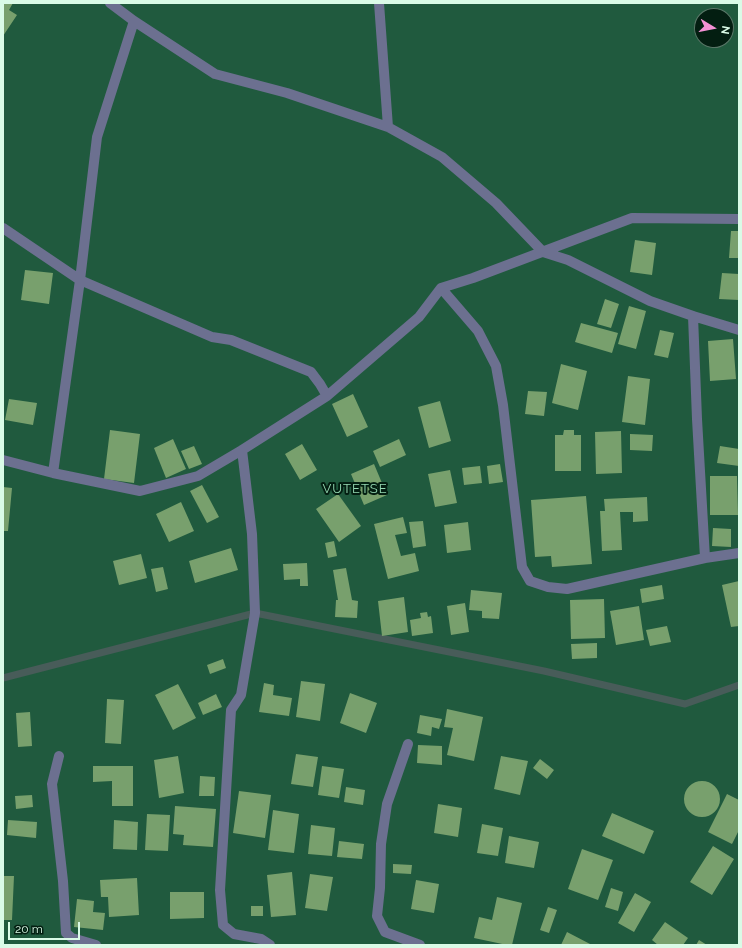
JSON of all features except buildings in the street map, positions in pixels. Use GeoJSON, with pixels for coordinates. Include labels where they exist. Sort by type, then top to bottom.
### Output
{"type":"FeatureCollection","features":[{"type":"Feature","properties":{"kind":"street"},"geometry":{"type":"LineString","coordinates":[[110,3],[134,22],[215,74],[287,93],[388,127],[442,157],[496,203],[543,252],[568,260],[650,300],[693,316],[739,330]]}},
{"type":"Feature","properties":{"kind":"street"},"geometry":{"type":"LineString","coordinates":[[379,3],[388,127]]}},
{"type":"Feature","properties":{"kind":"street"},"geometry":{"type":"LineString","coordinates":[[53,473],[80,280],[97,137],[134,22]]}},
{"type":"Feature","properties":{"kind":"street"},"geometry":{"type":"LineString","coordinates":[[3,460],[53,473],[140,491],[198,476],[327,396],[419,317],[441,288],[473,278],[632,218],[739,219]]}},
{"type":"Feature","properties":{"kind":"street"},"geometry":{"type":"LineString","coordinates":[[3,228],[80,280],[212,338],[231,340],[311,372],[327,396]]}},
{"type":"Feature","properties":{"kind":"street"},"geometry":{"type":"LineString","coordinates":[[441,288],[478,331],[496,366],[503,405],[522,567],[530,581],[548,587],[567,589],[706,558],[739,553]]}},
{"type":"Feature","properties":{"kind":"street"},"geometry":{"type":"LineString","coordinates":[[693,316],[697,419],[706,558]]}},
{"type":"Feature","properties":{"kind":"street"},"geometry":{"type":"LineString","coordinates":[[242,450],[252,534],[255,613],[241,695],[231,710],[220,890],[223,925],[234,934],[261,939],[270,945]]}},
{"type":"Feature","properties":{"kind":"street"},"geometry":{"type":"LineString","coordinates":[[408,744],[387,804],[381,844],[380,888],[377,916],[385,932],[420,945]]}},
{"type":"Feature","properties":{"kind":"street"},"geometry":{"type":"LineString","coordinates":[[59,756],[52,784],[63,881],[66,933],[72,938],[96,945]]}},
{"type":"Feature","properties":{"kind":"green space"},"geometry":{"type":"Polygon","coordinates":[[[3,3],[739,3],[739,945],[3,945],[3,3]]]}},
{"type":"Feature","properties":{"kind":"waterway"},"geometry":{"type":"LineString","coordinates":[[3,678],[255,613],[544,671],[685,704],[739,685]]}},
{"type":"Feature","properties":{"kind":"district","name":"VUTETSE"},"geometry":{"type":"Point","coordinates":[355,489]}}]}
